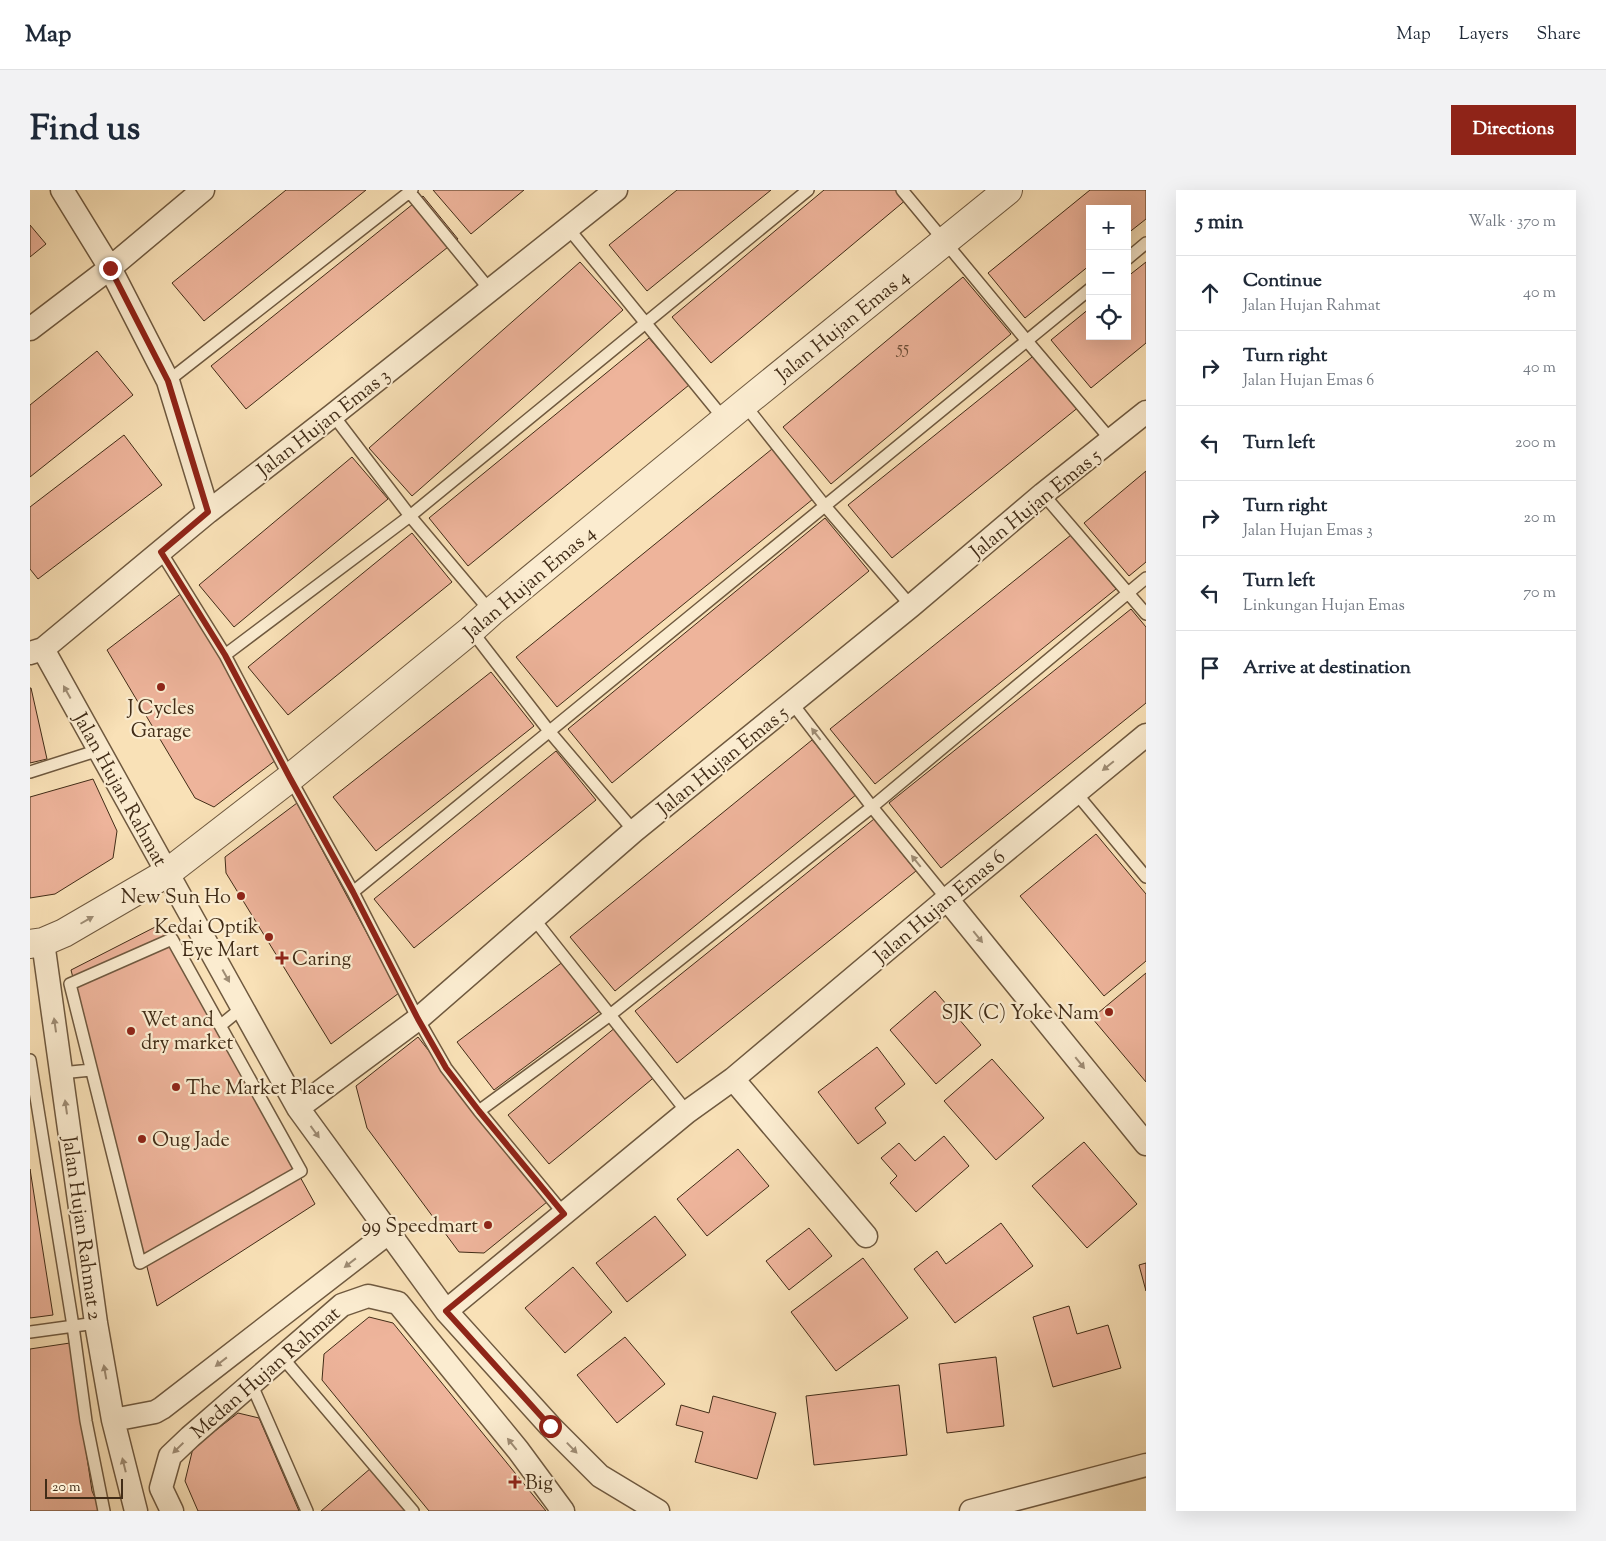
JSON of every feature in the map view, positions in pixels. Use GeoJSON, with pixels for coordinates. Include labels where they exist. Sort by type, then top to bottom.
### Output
{"type":"FeatureCollection","features":[{"type":"Feature","properties":{"kind":"street"},"geometry":{"type":"LineString","coordinates":[[62,190],[110,268],[168,381],[208,512]]}},
{"type":"Feature","properties":{"kind":"street"},"geometry":{"type":"LineString","coordinates":[[30,329],[110,268],[203,190]]}},
{"type":"Feature","properties":{"kind":"street","name":"Jalan Hujan Emas 3"},"geometry":{"type":"LineString","coordinates":[[37,651],[208,512],[616,190]]}},
{"type":"Feature","properties":{"kind":"street","name":"Jalan Hujan Emas 4"},"geometry":{"type":"LineString","coordinates":[[37,943],[64,933],[168,873],[290,778],[734,411],[946,242],[1008,190]]}},
{"type":"Feature","properties":{"kind":"street","name":"Jalan Hujan Emas 5"},"geometry":{"type":"LineString","coordinates":[[298,1108],[418,1019],[634,831],[911,606],[1043,494],[1146,412]]}},
{"type":"Feature","properties":{"kind":"street","name":"Jalan Hujan Rahmat"},"geometry":{"type":"LineString","coordinates":[[37,651],[99,750],[298,1108],[388,1233],[446,1311],[550,1426],[600,1476],[658,1511]]}},
{"type":"Feature","properties":{"kind":"street","name":"Jalan Hujan Emas 6"},"geometry":{"type":"LineString","coordinates":[[446,1311],[687,1112],[733,1079],[1146,735]]}},
{"type":"Feature","properties":{"kind":"street"},"geometry":{"type":"LineString","coordinates":[[947,899],[1146,1144]]}},
{"type":"Feature","properties":{"kind":"street","name":"Jalan Hujan Rahmat 2"},"geometry":{"type":"LineString","coordinates":[[37,943],[61,1073],[96,1323],[113,1420],[136,1511]]}},
{"type":"Feature","properties":{"kind":"street"},"geometry":{"type":"LineString","coordinates":[[733,1079],[866,1236]]}},
{"type":"Feature","properties":{"kind":"street"},"geometry":{"type":"LineString","coordinates":[[113,1420],[155,1412],[162,1408],[388,1233]]}},
{"type":"Feature","properties":{"kind":"street"},"geometry":{"type":"LineString","coordinates":[[424,1282],[398,1302],[518,1450],[563,1511]]}},
{"type":"Feature","properties":{"kind":"street","name":"Medan Hujan Rahmat"},"geometry":{"type":"LineString","coordinates":[[172,1511],[161,1488],[170,1456],[190,1436],[342,1305],[368,1296],[398,1302]]}},
{"type":"Feature","properties":{"kind":"street"},"geometry":{"type":"LineString","coordinates":[[971,1511],[1146,1465]]}},
{"type":"Feature","properties":{"kind":"lane"},"geometry":{"type":"LineString","coordinates":[[225,655],[410,516],[808,190]]}},
{"type":"Feature","properties":{"kind":"lane"},"geometry":{"type":"LineString","coordinates":[[902,190],[1111,440]]}},
{"type":"Feature","properties":{"kind":"lane"},"geometry":{"type":"LineString","coordinates":[[168,381],[410,191],[490,290]]}},
{"type":"Feature","properties":{"kind":"lane"},"geometry":{"type":"LineString","coordinates":[[568,228],[647,322],[825,506],[911,606]]}},
{"type":"Feature","properties":{"kind":"lane"},"geometry":{"type":"LineString","coordinates":[[1131,256],[1146,243]]}},
{"type":"Feature","properties":{"kind":"lane"},"geometry":{"type":"LineString","coordinates":[[353,892],[1086,292]]}},
{"type":"Feature","properties":{"kind":"lane"},"geometry":{"type":"LineString","coordinates":[[333,415],[410,516],[492,612]]}},
{"type":"Feature","properties":{"kind":"lane"},"geometry":{"type":"LineString","coordinates":[[1043,494],[1146,614]]}},
{"type":"Feature","properties":{"kind":"lane"},"geometry":{"type":"LineString","coordinates":[[161,552],[225,655],[353,892],[418,1019],[446,1068],[564,1214]]}},
{"type":"Feature","properties":{"kind":"lane"},"geometry":{"type":"LineString","coordinates":[[479,1111],[610,1015],[872,807],[1146,578]]}},
{"type":"Feature","properties":{"kind":"lane"},"geometry":{"type":"LineString","coordinates":[[471,630],[549,732],[634,831]]}},
{"type":"Feature","properties":{"kind":"lane"},"geometry":{"type":"LineString","coordinates":[[792,703],[872,807],[947,899]]}},
{"type":"Feature","properties":{"kind":"lane"},"geometry":{"type":"LineString","coordinates":[[30,772],[99,750]]}},
{"type":"Feature","properties":{"kind":"lane"},"geometry":{"type":"LineString","coordinates":[[1076,793],[1146,876]]}},
{"type":"Feature","properties":{"kind":"lane"},"geometry":{"type":"LineString","coordinates":[[534,919],[687,1112]]}},
{"type":"Feature","properties":{"kind":"lane"},"geometry":{"type":"LineString","coordinates":[[172,939],[221,1025],[301,1171],[140,1264],[70,984],[172,939]]}},
{"type":"Feature","properties":{"kind":"lane"},"geometry":{"type":"LineString","coordinates":[[221,1025],[243,1007]]}},
{"type":"Feature","properties":{"kind":"lane"},"geometry":{"type":"LineString","coordinates":[[30,1060],[73,1326],[86,1421],[104,1511]]}},
{"type":"Feature","properties":{"kind":"lane"},"geometry":{"type":"LineString","coordinates":[[61,1073],[91,1070]]}},
{"type":"Feature","properties":{"kind":"lane"},"geometry":{"type":"LineString","coordinates":[[30,1332],[96,1323]]}},
{"type":"Feature","properties":{"kind":"lane"},"geometry":{"type":"LineString","coordinates":[[282,1357],[413,1511]]}},
{"type":"Feature","properties":{"kind":"lane"},"geometry":{"type":"LineString","coordinates":[[251,1383],[307,1511]]}},
{"type":"Feature","properties":{"kind":"building"},"geometry":{"type":"Polygon","coordinates":[[[286,190],[366,190],[204,321],[172,283],[286,190]]]}},
{"type":"Feature","properties":{"kind":"building"},"geometry":{"type":"Polygon","coordinates":[[[433,190],[524,190],[471,234],[433,190]]]}},
{"type":"Feature","properties":{"kind":"building"},"geometry":{"type":"Polygon","coordinates":[[[677,190],[771,190],[647,291],[609,245],[677,190]]]}},
{"type":"Feature","properties":{"kind":"building"},"geometry":{"type":"Polygon","coordinates":[[[824,190],[899,190],[907,199],[711,363],[672,317],[824,190]]]}},
{"type":"Feature","properties":{"kind":"building"},"geometry":{"type":"Polygon","coordinates":[[[1090,190],[1146,190],[1146,219],[1131,231],[1131,205],[1086,205],[1086,268],[1025,318],[988,273],[1090,190]]]}},
{"type":"Feature","properties":{"kind":"building"},"geometry":{"type":"Polygon","coordinates":[[[423,196],[458,239],[246,409],[211,366],[423,196]]]}},
{"type":"Feature","properties":{"kind":"building"},"geometry":{"type":"Polygon","coordinates":[[[30,225],[46,244],[30,257],[30,225]]]}},
{"type":"Feature","properties":{"kind":"building"},"geometry":{"type":"Polygon","coordinates":[[[580,262],[623,310],[412,496],[369,448],[580,262]]]}},
{"type":"Feature","properties":{"kind":"building"},"geometry":{"type":"Polygon","coordinates":[[[1146,262],[1146,343],[1091,388],[1051,340],[1086,311],[1086,340],[1131,340],[1131,274],[1146,262]]]}},
{"type":"Feature","properties":{"kind":"building"},"geometry":{"type":"Polygon","coordinates":[[[963,277],[1011,334],[831,484],[783,427],[963,277]]]}},
{"type":"Feature","properties":{"kind":"building"},"geometry":{"type":"Polygon","coordinates":[[[649,338],[689,385],[468,566],[429,518],[649,338]]]}},
{"type":"Feature","properties":{"kind":"building"},"geometry":{"type":"Polygon","coordinates":[[[97,351],[133,395],[30,477],[30,405],[97,351]]]}},
{"type":"Feature","properties":{"kind":"building"},"geometry":{"type":"Polygon","coordinates":[[[1037,353],[1080,406],[892,558],[848,505],[1037,353]]]}},
{"type":"Feature","properties":{"kind":"building"},"geometry":{"type":"Polygon","coordinates":[[[124,435],[162,485],[38,579],[30,569],[30,507],[124,435]]]}},
{"type":"Feature","properties":{"kind":"building"},"geometry":{"type":"Polygon","coordinates":[[[772,449],[813,499],[557,707],[516,657],[772,449]]]}},
{"type":"Feature","properties":{"kind":"building"},"geometry":{"type":"Polygon","coordinates":[[[352,457],[388,499],[234,627],[199,585],[352,457]]]}},
{"type":"Feature","properties":{"kind":"building"},"geometry":{"type":"Polygon","coordinates":[[[1146,471],[1146,562],[1129,576],[1084,523],[1146,471]]]}},
{"type":"Feature","properties":{"kind":"building"},"geometry":{"type":"Polygon","coordinates":[[[825,518],[869,571],[612,783],[568,729],[825,518]]]}},
{"type":"Feature","properties":{"kind":"building"},"geometry":{"type":"Polygon","coordinates":[[[412,533],[452,582],[288,715],[248,667],[412,533]]]}},
{"type":"Feature","properties":{"kind":"building"},"geometry":{"type":"Polygon","coordinates":[[[1071,535],[1116,589],[875,784],[830,729],[1071,535]]]}},
{"type":"Feature","properties":{"kind":"building"},"geometry":{"type":"Polygon","coordinates":[[[183,592],[280,757],[214,807],[195,798],[107,650],[183,592]]]}},
{"type":"Feature","properties":{"kind":"building"},"geometry":{"type":"Polygon","coordinates":[[[1131,609],[1146,627],[1146,703],[941,868],[889,803],[1131,609]]]}},
{"type":"Feature","properties":{"kind":"building"},"geometry":{"type":"Polygon","coordinates":[[[491,672],[534,726],[376,851],[333,797],[491,672]]]}},
{"type":"Feature","properties":{"kind":"building"},"geometry":{"type":"Polygon","coordinates":[[[30,688],[47,759],[30,763],[30,688]]]}},
{"type":"Feature","properties":{"kind":"building"},"geometry":{"type":"Polygon","coordinates":[[[812,740],[857,794],[615,991],[570,937],[812,740]]]}},
{"type":"Feature","properties":{"kind":"building"},"geometry":{"type":"Polygon","coordinates":[[[556,751],[596,800],[414,948],[374,899],[556,751]]]}},
{"type":"Feature","properties":{"kind":"building"},"geometry":{"type":"Polygon","coordinates":[[[93,779],[117,831],[113,858],[55,894],[30,898],[30,797],[93,779]]]}},
{"type":"Feature","properties":{"kind":"building"},"geometry":{"type":"Polygon","coordinates":[[[297,803],[399,993],[331,1044],[226,873],[225,857],[297,803]]]}},
{"type":"Feature","properties":{"kind":"building"},"geometry":{"type":"Polygon","coordinates":[[[874,819],[916,871],[677,1063],[635,1011],[874,819]]]}},
{"type":"Feature","properties":{"kind":"building"},"geometry":{"type":"Polygon","coordinates":[[[1096,834],[1146,894],[1146,961],[1104,996],[1020,896],[1096,834]]]}},
{"type":"Feature","properties":{"kind":"building","name":"The Market Place"},"geometry":{"type":"Polygon","coordinates":[[[161,924],[315,1204],[157,1306],[71,970],[161,924]]]}},
{"type":"Feature","properties":{"kind":"building"},"geometry":{"type":"Polygon","coordinates":[[[564,961],[601,1010],[494,1090],[457,1042],[564,961]]]}},
{"type":"Feature","properties":{"kind":"building"},"geometry":{"type":"Polygon","coordinates":[[[1146,973],[1146,1082],[1092,1018],[1146,973]]]}},
{"type":"Feature","properties":{"kind":"building"},"geometry":{"type":"Polygon","coordinates":[[[935,991],[981,1045],[936,1084],[890,1030],[935,991]]]}},
{"type":"Feature","properties":{"kind":"building"},"geometry":{"type":"Polygon","coordinates":[[[616,1027],[657,1075],[549,1164],[508,1115],[616,1027]]]}},
{"type":"Feature","properties":{"kind":"building"},"geometry":{"type":"Polygon","coordinates":[[[418,1037],[547,1202],[484,1253],[459,1252],[367,1128],[356,1086],[418,1037]]]}},
{"type":"Feature","properties":{"kind":"building"},"geometry":{"type":"Polygon","coordinates":[[[877,1047],[905,1084],[875,1108],[886,1123],[858,1144],[818,1092],[877,1047]]]}},
{"type":"Feature","properties":{"kind":"building"},"geometry":{"type":"Polygon","coordinates":[[[992,1059],[1044,1118],[996,1160],[944,1101],[992,1059]]]}},
{"type":"Feature","properties":{"kind":"building"},"geometry":{"type":"Polygon","coordinates":[[[944,1136],[969,1166],[916,1212],[890,1183],[897,1176],[881,1158],[899,1143],[915,1161],[944,1136]]]}},
{"type":"Feature","properties":{"kind":"building"},"geometry":{"type":"Polygon","coordinates":[[[1084,1142],[1137,1204],[1087,1248],[1032,1186],[1084,1142]]]}},
{"type":"Feature","properties":{"kind":"building"},"geometry":{"type":"Polygon","coordinates":[[[738,1149],[769,1186],[707,1236],[677,1199],[738,1149]]]}},
{"type":"Feature","properties":{"kind":"building"},"geometry":{"type":"Polygon","coordinates":[[[30,1169],[53,1315],[30,1318],[30,1169]]]}},
{"type":"Feature","properties":{"kind":"building"},"geometry":{"type":"Polygon","coordinates":[[[655,1216],[686,1255],[627,1302],[596,1263],[655,1216]]]}},
{"type":"Feature","properties":{"kind":"building"},"geometry":{"type":"Polygon","coordinates":[[[1001,1223],[1033,1266],[955,1323],[914,1269],[937,1251],[946,1264],[1001,1223]]]}},
{"type":"Feature","properties":{"kind":"building"},"geometry":{"type":"Polygon","coordinates":[[[809,1228],[832,1256],[789,1290],[766,1261],[809,1228]]]}},
{"type":"Feature","properties":{"kind":"building"},"geometry":{"type":"Polygon","coordinates":[[[863,1258],[908,1318],[836,1371],[791,1312],[863,1258]]]}},
{"type":"Feature","properties":{"kind":"building"},"geometry":{"type":"Polygon","coordinates":[[[1146,1263],[1146,1291],[1139,1265],[1146,1263]]]}},
{"type":"Feature","properties":{"kind":"building"},"geometry":{"type":"Polygon","coordinates":[[[573,1267],[612,1312],[565,1353],[525,1308],[573,1267]]]}},
{"type":"Feature","properties":{"kind":"building"},"geometry":{"type":"Polygon","coordinates":[[[1069,1306],[1077,1334],[1108,1325],[1121,1368],[1053,1387],[1033,1317],[1069,1306]]]}},
{"type":"Feature","properties":{"kind":"building"},"geometry":{"type":"Polygon","coordinates":[[[369,1317],[393,1323],[546,1511],[429,1511],[322,1380],[324,1354],[369,1317]]]}},
{"type":"Feature","properties":{"kind":"building"},"geometry":{"type":"Polygon","coordinates":[[[625,1337],[665,1384],[617,1423],[577,1375],[625,1337]]]}},
{"type":"Feature","properties":{"kind":"building"},"geometry":{"type":"Polygon","coordinates":[[[70,1343],[92,1491],[101,1511],[30,1511],[30,1349],[70,1343]]]}},
{"type":"Feature","properties":{"kind":"building"},"geometry":{"type":"Polygon","coordinates":[[[996,1357],[1004,1426],[947,1433],[939,1364],[996,1357]]]}},
{"type":"Feature","properties":{"kind":"building"},"geometry":{"type":"Polygon","coordinates":[[[899,1385],[907,1455],[814,1465],[806,1396],[899,1385]]]}},
{"type":"Feature","properties":{"kind":"building"},"geometry":{"type":"Polygon","coordinates":[[[713,1396],[776,1413],[757,1479],[695,1462],[703,1432],[676,1425],[681,1405],[709,1413],[713,1396]]]}},
{"type":"Feature","properties":{"kind":"building"},"geometry":{"type":"Polygon","coordinates":[[[238,1413],[259,1418],[299,1511],[198,1511],[185,1481],[193,1448],[238,1413]]]}},
{"type":"Feature","properties":{"kind":"building"},"geometry":{"type":"Polygon","coordinates":[[[371,1468],[406,1511],[321,1511],[371,1468]]]}},
{"type":"Feature","properties":{"kind":"place","name":"J Cycles Garage"},"geometry":{"type":"Point","coordinates":[161,687]}},
{"type":"Feature","properties":{"kind":"place","name":"New Sun Ho"},"geometry":{"type":"Point","coordinates":[241,896]}},
{"type":"Feature","properties":{"kind":"place","name":"Kedai Optik Eye Mart"},"geometry":{"type":"Point","coordinates":[269,937]}},
{"type":"Feature","properties":{"kind":"place","name":"Caring"},"geometry":{"type":"Point","coordinates":[282,958]}},
{"type":"Feature","properties":{"kind":"place","name":"SJK (C) Yoke Nam"},"geometry":{"type":"Point","coordinates":[1109,1012]}},
{"type":"Feature","properties":{"kind":"place","name":"Wet and dry market"},"geometry":{"type":"Point","coordinates":[131,1031]}},
{"type":"Feature","properties":{"kind":"place","name":"The Market Place"},"geometry":{"type":"Point","coordinates":[176,1087]}},
{"type":"Feature","properties":{"kind":"place","name":"Oug Jade"},"geometry":{"type":"Point","coordinates":[142,1139]}},
{"type":"Feature","properties":{"kind":"place","name":"99 Speedmart"},"geometry":{"type":"Point","coordinates":[488,1225]}},
{"type":"Feature","properties":{"kind":"place","name":"Big"},"geometry":{"type":"Point","coordinates":[515,1482]}},
{"type":"Feature","properties":{"kind":"route"},"geometry":{"type":"LineString","coordinates":[[110,268],[168,381],[208,512],[161,552],[225,655],[353,892],[418,1019],[446,1068],[564,1214],[446,1311],[550,1426]]}}]}
